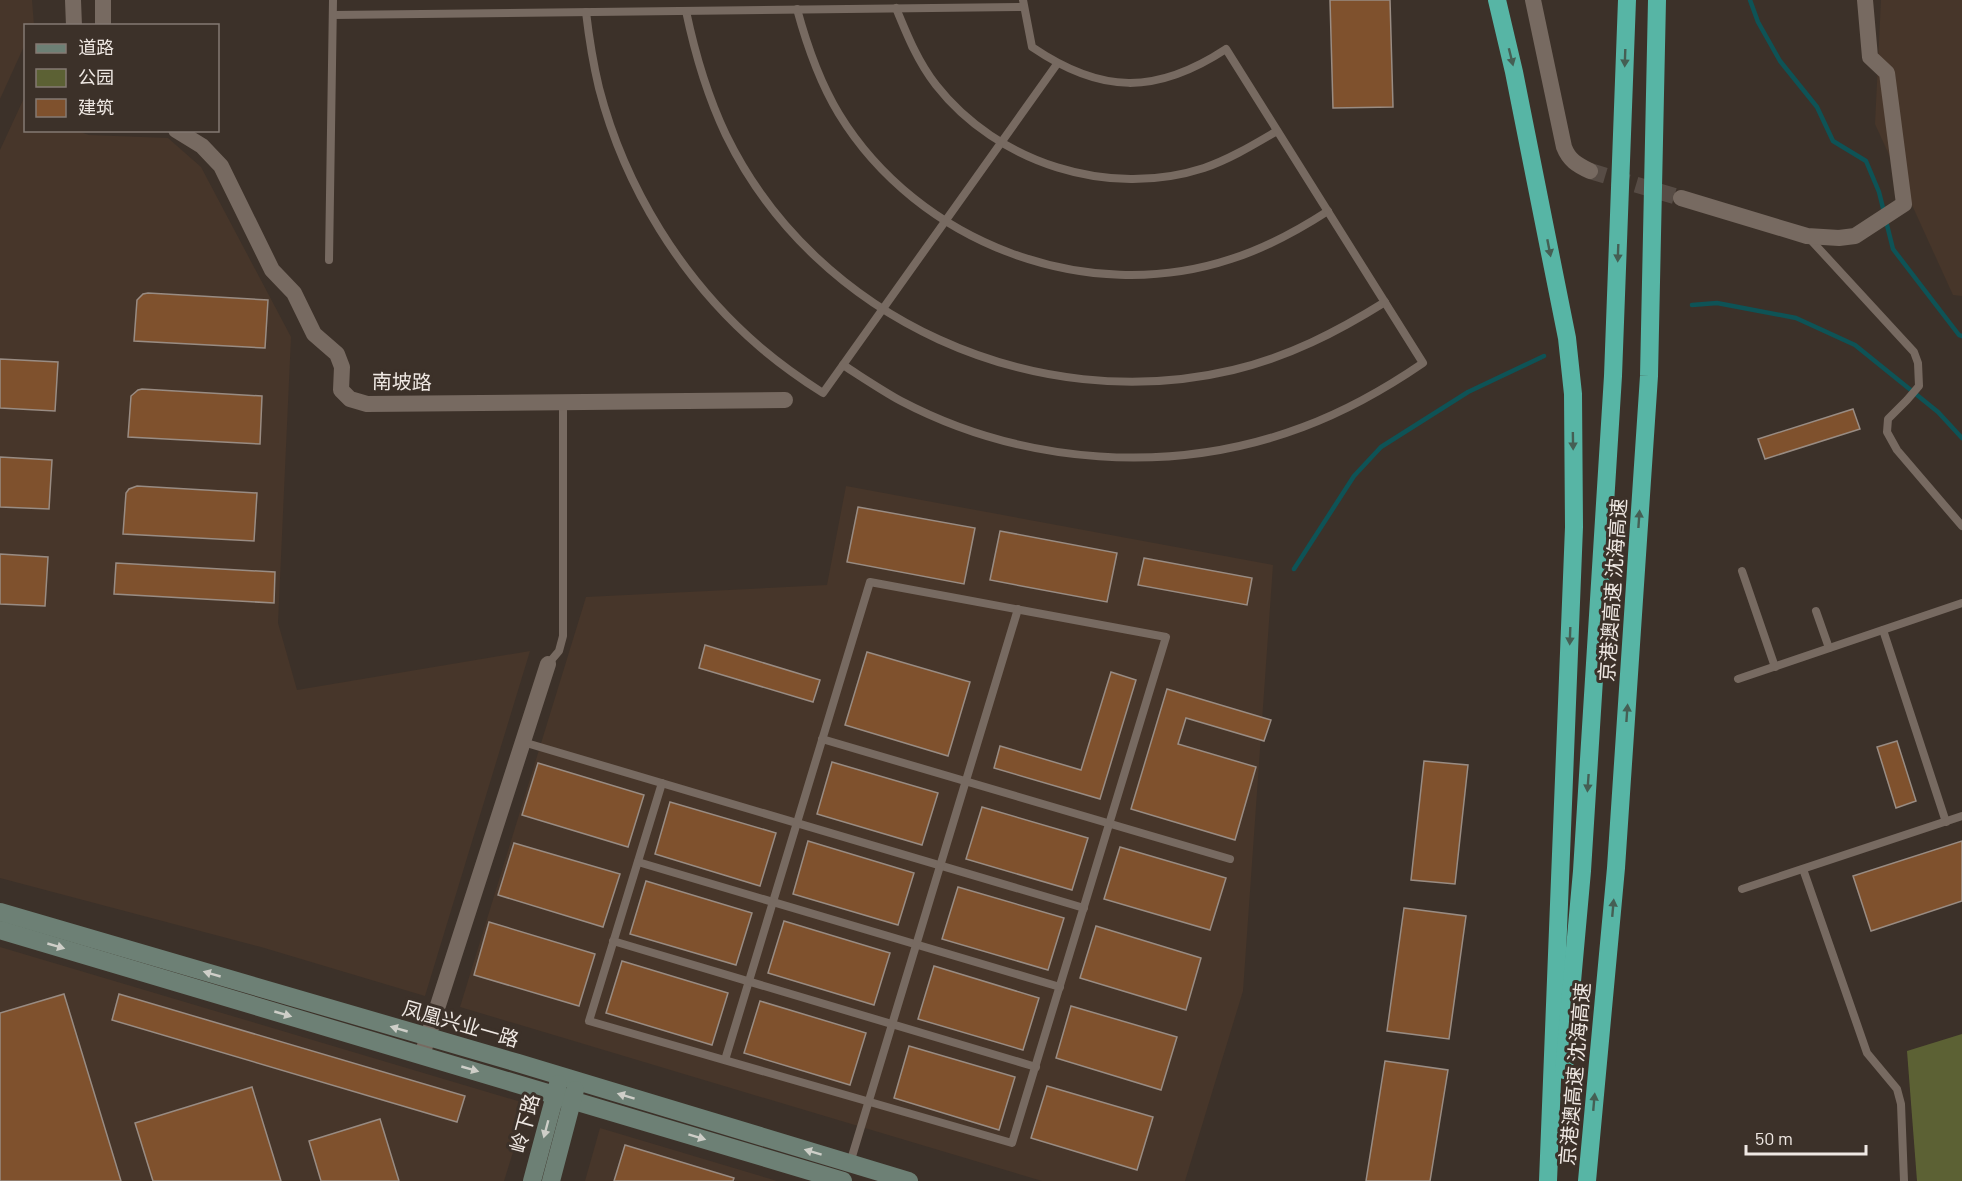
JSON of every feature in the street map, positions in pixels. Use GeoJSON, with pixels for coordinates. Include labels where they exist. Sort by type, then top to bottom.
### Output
{"type":"FeatureCollection","features":[{"type":"Feature","properties":{"kind":"highway"},"geometry":{"type":"LineString","coordinates":[[1497,0],[1514,72],[1567,338],[1572,394],[1574,527],[1548,1181]]}},
{"type":"Feature","properties":{"kind":"highway","name":"京港澳高速 沈海高速"},"geometry":{"type":"LineString","coordinates":[[1554,1181],[1582,871],[1613,376],[1627,0]]}},
{"type":"Feature","properties":{"kind":"highway","name":"京港澳高速 沈海高速"},"geometry":{"type":"LineString","coordinates":[[1587,1181],[1616,868],[1649,376],[1657,0]]}},
{"type":"Feature","properties":{"kind":"highway"},"geometry":{"type":"LineString","coordinates":[[1592,1132],[1593,1181]]}},
{"type":"Feature","properties":{"kind":"street"},"geometry":{"type":"LineString","coordinates":[[73,0],[74,24]]}},
{"type":"Feature","properties":{"kind":"street"},"geometry":{"type":"LineString","coordinates":[[103,0],[103,24]]}},
{"type":"Feature","properties":{"kind":"street"},"geometry":{"type":"LineString","coordinates":[[1533,0],[1564,147],[1568,157],[1590,171]]}},
{"type":"Feature","properties":{"kind":"street"},"geometry":{"type":"LineString","coordinates":[[1681,198],[1807,236],[1839,238],[1855,236],[1904,204],[1887,73],[1870,57],[1865,0]]}},
{"type":"Feature","properties":{"kind":"street","name":"南坡路"},"geometry":{"type":"LineString","coordinates":[[179,132],[202,146],[221,166],[272,270],[294,293],[314,334],[337,354],[342,367],[340,390],[350,399],[367,404],[785,400]]}},
{"type":"Feature","properties":{"kind":"street"},"geometry":{"type":"LineString","coordinates":[[423,1055],[548,664]]}},
{"type":"Feature","properties":{"kind":"street","name":"凤凰兴业一路"},"geometry":{"type":"LineString","coordinates":[[0,912],[578,1081],[909,1181]]}},
{"type":"Feature","properties":{"kind":"street","name":"凤凰兴业一路"},"geometry":{"type":"LineString","coordinates":[[0,930],[843,1181]]}},
{"type":"Feature","properties":{"kind":"street","name":"岭下路"},"geometry":{"type":"LineString","coordinates":[[551,1181],[564,1097],[560,1076]]}},
{"type":"Feature","properties":{"kind":"street","name":"岭下路"},"geometry":{"type":"LineString","coordinates":[[532,1181],[564,1097],[578,1081]]}},
{"type":"Feature","properties":{"kind":"lane"},"geometry":{"type":"LineString","coordinates":[[328,260],[333,0]]}},
{"type":"Feature","properties":{"kind":"lane"},"geometry":{"type":"LineString","coordinates":[[333,15],[896,8],[1023,3],[1032,47],[1057,64],[1084,76],[1114,82],[1144,82],[1173,76],[1201,65],[1226,49],[1423,363],[1364,399],[1302,428],[1235,447],[1202,453],[1156,457],[1098,457],[1030,447],[997,439],[953,424],[901,401],[843,365]]}},
{"type":"Feature","properties":{"kind":"lane"},"geometry":{"type":"LineString","coordinates":[[896,8],[912,48],[936,85],[966,117],[1001,143],[1038,162],[1078,174],[1120,179],[1161,177],[1203,168],[1242,153],[1277,131]]}},
{"type":"Feature","properties":{"kind":"lane"},"geometry":{"type":"LineString","coordinates":[[797,9],[807,46],[821,81],[850,130],[886,174],[914,199],[945,221],[977,240],[1011,254],[1046,265],[1082,272],[1156,274],[1193,269],[1263,248],[1328,212]]}},
{"type":"Feature","properties":{"kind":"lane"},"geometry":{"type":"LineString","coordinates":[[686,11],[693,44],[713,107],[749,175],[782,220],[804,245],[854,290],[882,310],[939,341],[1002,364],[1067,378],[1134,382],[1200,377],[1265,361],[1327,336],[1385,302]]}},
{"type":"Feature","properties":{"kind":"lane"},"geometry":{"type":"LineString","coordinates":[[586,12],[599,88],[610,125],[640,197],[660,230],[681,262],[731,321],[790,371],[822,393],[1057,64]]}},
{"type":"Feature","properties":{"kind":"lane"},"geometry":{"type":"LineString","coordinates":[[1807,236],[1914,352],[1918,363],[1919,386],[1888,419],[1887,432],[1897,450],[1962,526]]}},
{"type":"Feature","properties":{"kind":"lane"},"geometry":{"type":"LineString","coordinates":[[548,664],[559,651],[563,636],[563,402]]}},
{"type":"Feature","properties":{"kind":"lane"},"geometry":{"type":"LineString","coordinates":[[1742,571],[1775,667]]}},
{"type":"Feature","properties":{"kind":"lane"},"geometry":{"type":"LineString","coordinates":[[662,783],[590,1021],[724,1060],[868,1101],[1012,1143],[1166,637],[870,582],[724,1060]]}},
{"type":"Feature","properties":{"kind":"lane"},"geometry":{"type":"LineString","coordinates":[[1738,679],[1962,603]]}},
{"type":"Feature","properties":{"kind":"lane"},"geometry":{"type":"LineString","coordinates":[[850,1163],[1018,609]]}},
{"type":"Feature","properties":{"kind":"lane"},"geometry":{"type":"LineString","coordinates":[[1816,611],[1829,648]]}},
{"type":"Feature","properties":{"kind":"lane"},"geometry":{"type":"LineString","coordinates":[[1883,630],[1946,822]]}},
{"type":"Feature","properties":{"kind":"lane"},"geometry":{"type":"LineString","coordinates":[[822,739],[1230,859]]}},
{"type":"Feature","properties":{"kind":"lane"},"geometry":{"type":"LineString","coordinates":[[523,742],[1084,908]]}},
{"type":"Feature","properties":{"kind":"lane"},"geometry":{"type":"LineString","coordinates":[[1742,888],[1962,816]]}},
{"type":"Feature","properties":{"kind":"lane"},"geometry":{"type":"LineString","coordinates":[[638,862],[1060,987]]}},
{"type":"Feature","properties":{"kind":"lane"},"geometry":{"type":"LineString","coordinates":[[1803,869],[1867,1053],[1897,1089],[1901,1104],[1904,1181]]}},
{"type":"Feature","properties":{"kind":"lane"},"geometry":{"type":"LineString","coordinates":[[614,941],[1035,1067]]}},
{"type":"Feature","properties":{"kind":"shaded area"},"geometry":{"type":"Polygon","coordinates":[[[0,0],[32,0],[34,24],[24,24],[24,46],[0,99],[0,0]]]}},
{"type":"Feature","properties":{"kind":"shaded area"},"geometry":{"type":"Polygon","coordinates":[[[1881,0],[1962,0],[1962,296],[1953,295],[1875,124],[1881,0]]]}},
{"type":"Feature","properties":{"kind":"shaded area"},"geometry":{"type":"Polygon","coordinates":[[[24,98],[24,132],[80,132],[89,135],[168,138],[201,167],[291,337],[278,623],[297,690],[530,651],[425,996],[261,947],[0,878],[0,150],[24,98]]]}},
{"type":"Feature","properties":{"kind":"shaded area"},"geometry":{"type":"Polygon","coordinates":[[[846,486],[1273,565],[1243,991],[1185,1181],[1042,1181],[460,1007],[586,597],[827,585],[846,486]]]}},
{"type":"Feature","properties":{"kind":"shaded area"},"geometry":{"type":"Polygon","coordinates":[[[0,947],[528,1104],[504,1181],[0,1181],[0,947]]]}},
{"type":"Feature","properties":{"kind":"shaded area"},"geometry":{"type":"Polygon","coordinates":[[[600,1128],[777,1181],[585,1181],[600,1128]]]}},
{"type":"Feature","properties":{"kind":"green space"},"geometry":{"type":"Polygon","coordinates":[[[1962,1034],[1962,1181],[1917,1181],[1907,1051],[1962,1034]]]}},
{"type":"Feature","properties":{"kind":"building"},"geometry":{"type":"Polygon","coordinates":[[[1330,0],[1390,0],[1393,107],[1333,108],[1330,0]]]}},
{"type":"Feature","properties":{"kind":"building"},"geometry":{"type":"Polygon","coordinates":[[[143,294],[268,300],[265,348],[134,341],[137,300],[143,294]]]}},
{"type":"Feature","properties":{"kind":"building"},"geometry":{"type":"Polygon","coordinates":[[[0,359],[58,362],[55,411],[0,408],[0,359]]]}},
{"type":"Feature","properties":{"kind":"building"},"geometry":{"type":"Polygon","coordinates":[[[142,389],[262,396],[260,444],[128,437],[131,396],[142,389]]]}},
{"type":"Feature","properties":{"kind":"building"},"geometry":{"type":"Polygon","coordinates":[[[1853,409],[1860,429],[1765,459],[1758,439],[1853,409]]]}},
{"type":"Feature","properties":{"kind":"building"},"geometry":{"type":"Polygon","coordinates":[[[0,457],[52,460],[49,509],[0,507],[0,457]]]}},
{"type":"Feature","properties":{"kind":"building"},"geometry":{"type":"Polygon","coordinates":[[[137,486],[257,493],[254,541],[123,534],[126,493],[137,486]]]}},
{"type":"Feature","properties":{"kind":"building"},"geometry":{"type":"Polygon","coordinates":[[[858,507],[975,528],[964,584],[847,562],[858,507]]]}},
{"type":"Feature","properties":{"kind":"building"},"geometry":{"type":"Polygon","coordinates":[[[1000,531],[1117,553],[1107,602],[990,580],[1000,531]]]}},
{"type":"Feature","properties":{"kind":"building"},"geometry":{"type":"Polygon","coordinates":[[[0,554],[48,557],[45,606],[0,604],[0,554]]]}},
{"type":"Feature","properties":{"kind":"building"},"geometry":{"type":"Polygon","coordinates":[[[1144,558],[1252,578],[1247,605],[1138,585],[1144,558]]]}},
{"type":"Feature","properties":{"kind":"building"},"geometry":{"type":"Polygon","coordinates":[[[116,563],[275,572],[274,603],[114,594],[116,563]]]}},
{"type":"Feature","properties":{"kind":"building"},"geometry":{"type":"Polygon","coordinates":[[[705,645],[820,680],[813,702],[699,668],[705,645]]]}},
{"type":"Feature","properties":{"kind":"building"},"geometry":{"type":"Polygon","coordinates":[[[867,652],[970,682],[948,756],[845,725],[867,652]]]}},
{"type":"Feature","properties":{"kind":"building"},"geometry":{"type":"Polygon","coordinates":[[[1111,672],[1136,680],[1100,799],[994,768],[1000,746],[1081,770],[1111,672]]]}},
{"type":"Feature","properties":{"kind":"building"},"geometry":{"type":"Polygon","coordinates":[[[1167,689],[1271,720],[1264,741],[1186,718],[1178,744],[1256,767],[1235,840],[1131,809],[1167,689]]]}},
{"type":"Feature","properties":{"kind":"building"},"geometry":{"type":"Polygon","coordinates":[[[1897,741],[1916,801],[1896,808],[1877,747],[1897,741]]]}},
{"type":"Feature","properties":{"kind":"building"},"geometry":{"type":"Polygon","coordinates":[[[1424,761],[1468,765],[1455,884],[1411,880],[1424,761]]]}},
{"type":"Feature","properties":{"kind":"building"},"geometry":{"type":"Polygon","coordinates":[[[832,762],[938,793],[922,845],[817,814],[832,762]]]}},
{"type":"Feature","properties":{"kind":"building"},"geometry":{"type":"Polygon","coordinates":[[[538,763],[644,795],[628,847],[522,815],[538,763]]]}},
{"type":"Feature","properties":{"kind":"building"},"geometry":{"type":"Polygon","coordinates":[[[670,802],[776,833],[760,886],[655,854],[670,802]]]}},
{"type":"Feature","properties":{"kind":"building"},"geometry":{"type":"Polygon","coordinates":[[[982,807],[1088,838],[1072,890],[966,859],[982,807]]]}},
{"type":"Feature","properties":{"kind":"building"},"geometry":{"type":"Polygon","coordinates":[[[808,841],[914,873],[898,925],[793,894],[808,841]]]}},
{"type":"Feature","properties":{"kind":"building"},"geometry":{"type":"Polygon","coordinates":[[[1962,841],[1962,901],[1871,931],[1853,876],[1962,841]]]}},
{"type":"Feature","properties":{"kind":"building"},"geometry":{"type":"Polygon","coordinates":[[[514,843],[620,874],[603,927],[498,895],[514,843]]]}},
{"type":"Feature","properties":{"kind":"building"},"geometry":{"type":"Polygon","coordinates":[[[1120,847],[1226,878],[1210,930],[1104,899],[1120,847]]]}},
{"type":"Feature","properties":{"kind":"building"},"geometry":{"type":"Polygon","coordinates":[[[646,881],[752,913],[736,965],[630,934],[646,881]]]}},
{"type":"Feature","properties":{"kind":"building"},"geometry":{"type":"Polygon","coordinates":[[[958,887],[1064,918],[1048,970],[942,939],[958,887]]]}},
{"type":"Feature","properties":{"kind":"building"},"geometry":{"type":"Polygon","coordinates":[[[1404,908],[1466,916],[1449,1039],[1387,1031],[1404,908]]]}},
{"type":"Feature","properties":{"kind":"building"},"geometry":{"type":"Polygon","coordinates":[[[784,921],[890,953],[874,1005],[768,973],[784,921]]]}},
{"type":"Feature","properties":{"kind":"building"},"geometry":{"type":"Polygon","coordinates":[[[489,922],[595,954],[579,1006],[474,975],[489,922]]]}},
{"type":"Feature","properties":{"kind":"building"},"geometry":{"type":"Polygon","coordinates":[[[1096,926],[1201,958],[1186,1010],[1080,978],[1096,926]]]}},
{"type":"Feature","properties":{"kind":"building"},"geometry":{"type":"Polygon","coordinates":[[[622,961],[728,993],[712,1045],[606,1013],[622,961]]]}},
{"type":"Feature","properties":{"kind":"building"},"geometry":{"type":"Polygon","coordinates":[[[934,966],[1039,998],[1023,1050],[918,1019],[934,966]]]}},
{"type":"Feature","properties":{"kind":"building"},"geometry":{"type":"Polygon","coordinates":[[[64,994],[121,1181],[0,1181],[0,1013],[64,994]]]}},
{"type":"Feature","properties":{"kind":"building"},"geometry":{"type":"Polygon","coordinates":[[[119,994],[465,1096],[457,1122],[112,1020],[119,994]]]}},
{"type":"Feature","properties":{"kind":"building"},"geometry":{"type":"Polygon","coordinates":[[[760,1001],[866,1033],[850,1085],[744,1053],[760,1001]]]}},
{"type":"Feature","properties":{"kind":"building"},"geometry":{"type":"Polygon","coordinates":[[[1071,1006],[1177,1037],[1161,1090],[1056,1058],[1071,1006]]]}},
{"type":"Feature","properties":{"kind":"building"},"geometry":{"type":"Polygon","coordinates":[[[909,1046],[1015,1077],[999,1130],[894,1098],[909,1046]]]}},
{"type":"Feature","properties":{"kind":"building"},"geometry":{"type":"Polygon","coordinates":[[[1385,1061],[1448,1070],[1430,1181],[1366,1181],[1385,1061]]]}},
{"type":"Feature","properties":{"kind":"building"},"geometry":{"type":"Polygon","coordinates":[[[1047,1086],[1153,1117],[1137,1170],[1031,1138],[1047,1086]]]}},
{"type":"Feature","properties":{"kind":"building"},"geometry":{"type":"Polygon","coordinates":[[[252,1087],[281,1181],[153,1181],[135,1123],[252,1087]]]}},
{"type":"Feature","properties":{"kind":"building"},"geometry":{"type":"Polygon","coordinates":[[[380,1119],[399,1181],[321,1181],[309,1141],[380,1119]]]}},
{"type":"Feature","properties":{"kind":"building"},"geometry":{"type":"Polygon","coordinates":[[[625,1145],[734,1178],[733,1181],[614,1181],[625,1145]]]}},
{"type":"Feature","properties":{"kind":"waterway"},"geometry":{"type":"LineString","coordinates":[[1750,0],[1758,22],[1780,61],[1817,107],[1833,141],[1866,161],[1879,192],[1884,212]]}},
{"type":"Feature","properties":{"kind":"waterway"},"geometry":{"type":"LineString","coordinates":[[1886,221],[1893,249],[1962,336]]}},
{"type":"Feature","properties":{"kind":"waterway"},"geometry":{"type":"LineString","coordinates":[[1692,305],[1717,303],[1796,318],[1855,345],[1938,412],[1962,438]]}},
{"type":"Feature","properties":{"kind":"waterway"},"geometry":{"type":"LineString","coordinates":[[1294,569],[1354,476],[1381,447],[1468,392],[1544,356]]}},
{"type":"Feature","properties":{"kind":"tunnel"},"geometry":{"type":"LineString","coordinates":[[1590,171],[1681,198]]}}]}
